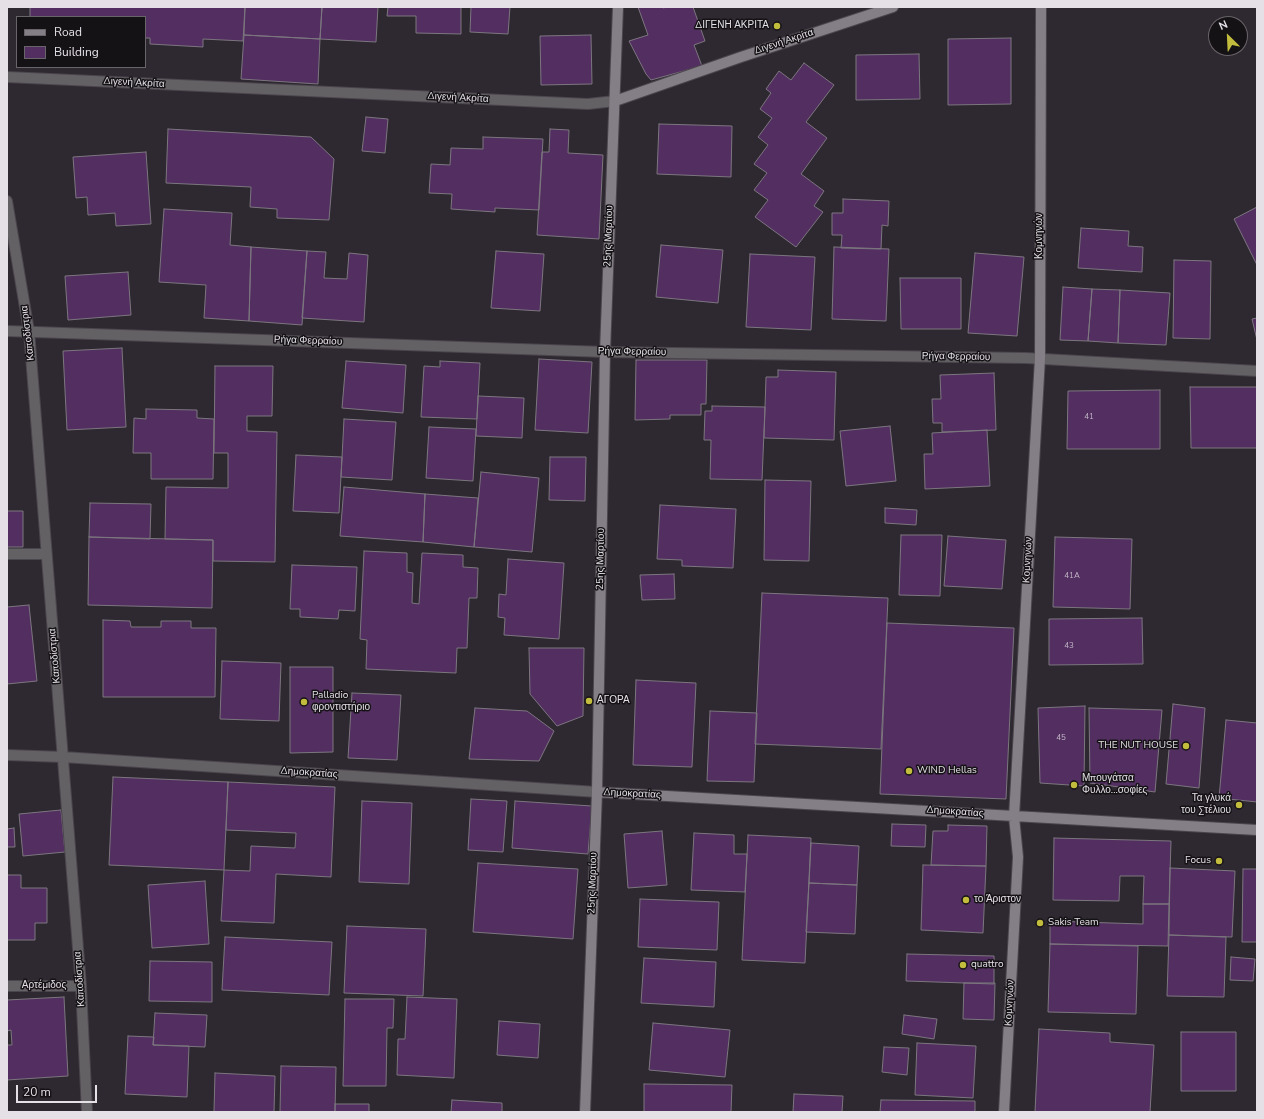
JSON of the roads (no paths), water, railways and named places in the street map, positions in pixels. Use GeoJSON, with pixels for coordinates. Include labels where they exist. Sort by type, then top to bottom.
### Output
{"type":"FeatureCollection","features":[{"type":"Feature","properties":{"kind":"street","name":"25ης Μαρτίου"},"geometry":{"type":"LineString","coordinates":[[585,1112],[597,792],[605,352],[618,7]]}},
{"type":"Feature","properties":{"kind":"street","name":"Διγενή Ακρίτα"},"geometry":{"type":"LineString","coordinates":[[7,77],[588,104],[614,101],[741,56],[894,7]]}},
{"type":"Feature","properties":{"kind":"street","name":"Κομνηνών"},"geometry":{"type":"LineString","coordinates":[[1004,1112],[1018,857],[1014,817],[1040,358],[1041,7]]}},
{"type":"Feature","properties":{"kind":"street","name":"Καποδίστρια"},"geometry":{"type":"LineString","coordinates":[[7,201],[29,331],[81,986],[87,1112]]}},
{"type":"Feature","properties":{"kind":"street","name":"Ρήγα Φερραίου"},"geometry":{"type":"LineString","coordinates":[[7,331],[605,352],[1040,358],[1257,371]]}},
{"type":"Feature","properties":{"kind":"street"},"geometry":{"type":"LineString","coordinates":[[7,554],[46,554]]}},
{"type":"Feature","properties":{"kind":"street","name":"Δημοκρατίας"},"geometry":{"type":"LineString","coordinates":[[7,755],[63,757],[597,792],[1257,830]]}},
{"type":"Feature","properties":{"kind":"street","name":"Αρτέμιδος"},"geometry":{"type":"LineString","coordinates":[[7,986],[81,986]]}},
{"type":"Feature","properties":{"kind":"place","name":"ΔΙΓΕΝΗ ΑΚΡΙΤΑ"},"geometry":{"type":"Point","coordinates":[777,26]}},
{"type":"Feature","properties":{"kind":"place","name":"ΑΓΟΡΑ"},"geometry":{"type":"Point","coordinates":[589,701]}},
{"type":"Feature","properties":{"kind":"place","name":"Palladio φροντιστήριο"},"geometry":{"type":"Point","coordinates":[304,702]}},
{"type":"Feature","properties":{"kind":"place","name":"THE NUT HOUSE"},"geometry":{"type":"Point","coordinates":[1186,746]}},
{"type":"Feature","properties":{"kind":"place","name":"WIND Hellas"},"geometry":{"type":"Point","coordinates":[909,771]}},
{"type":"Feature","properties":{"kind":"place","name":"Μπουγάτσα Φυλλο...σοφίες"},"geometry":{"type":"Point","coordinates":[1074,785]}},
{"type":"Feature","properties":{"kind":"place","name":"Τα γλυκά του Στέλιου"},"geometry":{"type":"Point","coordinates":[1239,805]}},
{"type":"Feature","properties":{"kind":"place","name":"Focus"},"geometry":{"type":"Point","coordinates":[1219,861]}},
{"type":"Feature","properties":{"kind":"place","name":"το Άριστον"},"geometry":{"type":"Point","coordinates":[966,900]}},
{"type":"Feature","properties":{"kind":"place","name":"Sakis Team"},"geometry":{"type":"Point","coordinates":[1040,923]}},
{"type":"Feature","properties":{"kind":"place","name":"quattro"},"geometry":{"type":"Point","coordinates":[963,965]}}]}
